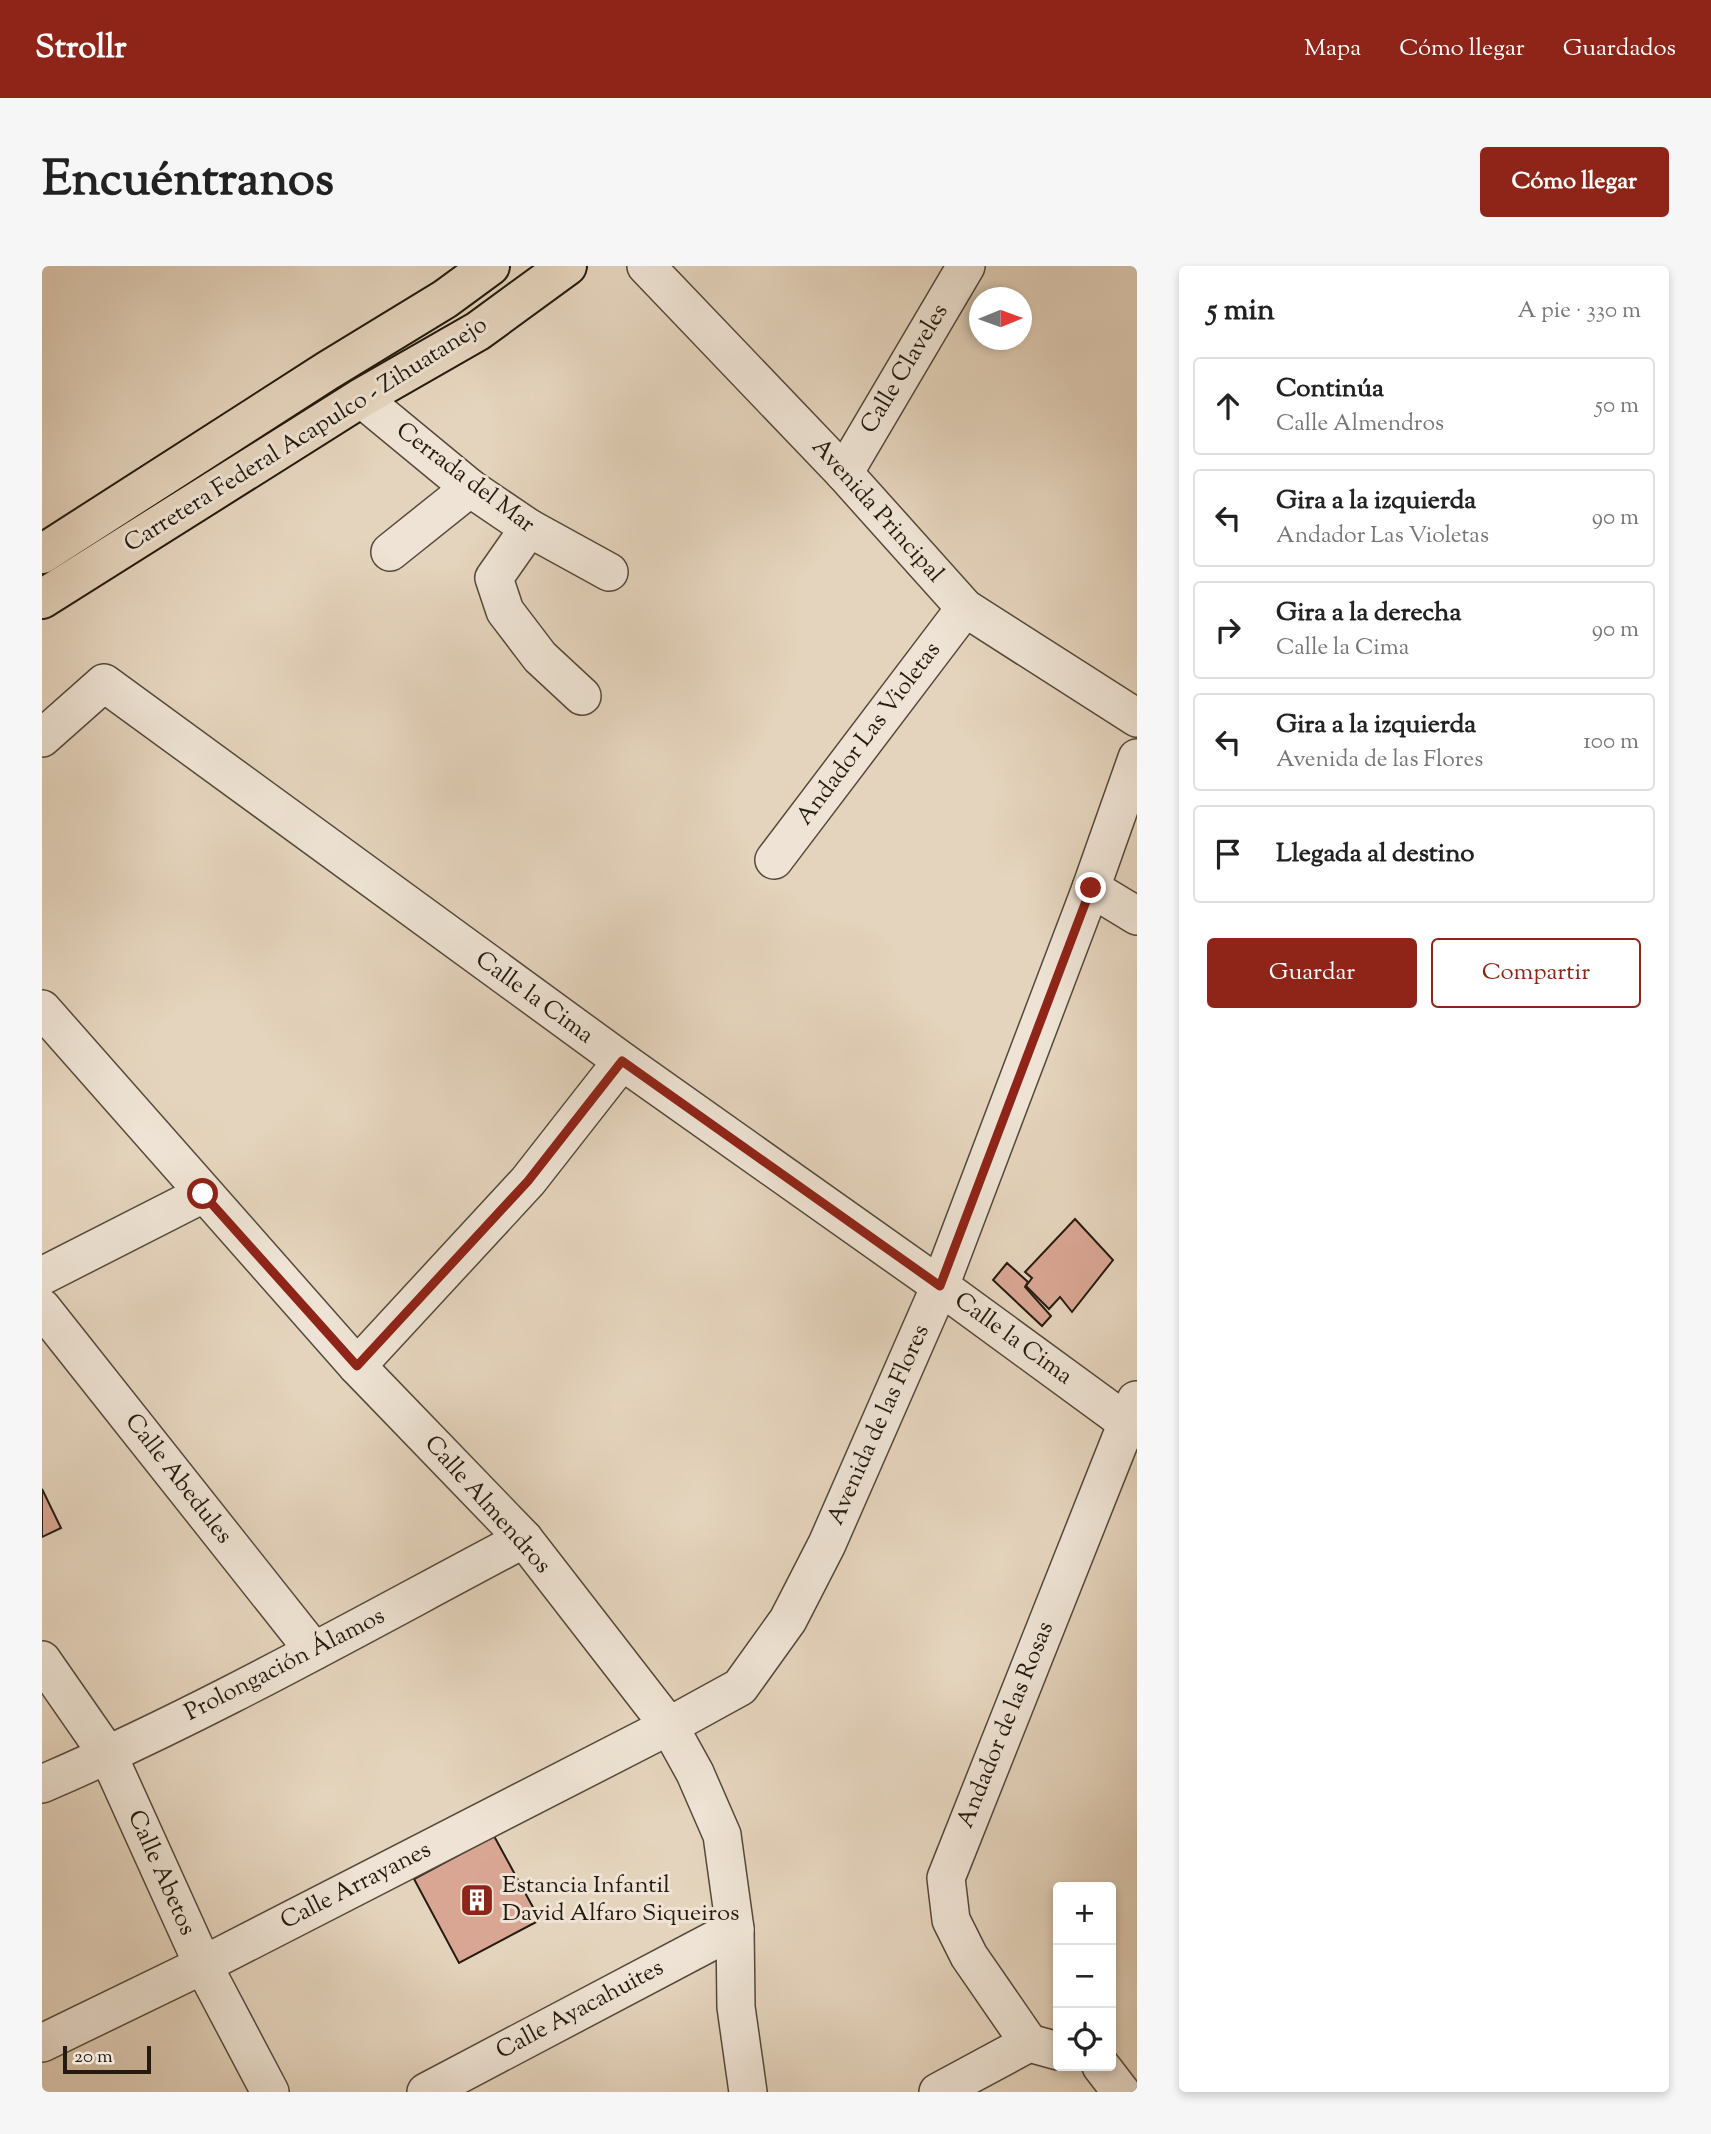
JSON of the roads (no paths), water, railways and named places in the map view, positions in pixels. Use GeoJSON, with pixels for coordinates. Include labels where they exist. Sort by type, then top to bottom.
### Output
{"type":"FeatureCollection","features":[{"type":"Feature","properties":{"kind":"main road","name":"Carretera Federal Acapulco - Zihuatanejo"},"geometry":{"type":"LineString","coordinates":[[42,554],[327,371],[445,299],[490,266]]}},
{"type":"Feature","properties":{"kind":"main road","name":"Carretera Federal Acapulco - Zihuatanejo"},"geometry":{"type":"LineString","coordinates":[[42,599],[361,398],[478,331],[567,266]]}},
{"type":"Feature","properties":{"kind":"street","name":"Avenida Principal"},"geometry":{"type":"LineString","coordinates":[[646,266],[844,473],[965,608],[1137,719]]}},
{"type":"Feature","properties":{"kind":"street","name":"Calle Claveles"},"geometry":{"type":"LineString","coordinates":[[844,473],[966,266]]}},
{"type":"Feature","properties":{"kind":"street","name":"Cerrada del Mar"},"geometry":{"type":"LineString","coordinates":[[361,398],[470,488],[529,528],[608,572]]}},
{"type":"Feature","properties":{"kind":"street"},"geometry":{"type":"LineString","coordinates":[[390,552],[470,488]]}},
{"type":"Feature","properties":{"kind":"street"},"geometry":{"type":"LineString","coordinates":[[529,528],[494,578],[505,611],[540,657],[582,696]]}},
{"type":"Feature","properties":{"kind":"street","name":"Andador Las Violetas"},"geometry":{"type":"LineString","coordinates":[[774,860],[965,608]]}},
{"type":"Feature","properties":{"kind":"street","name":"Calle la Cima"},"geometry":{"type":"LineString","coordinates":[[42,738],[104,683],[622,1061],[940,1286],[1134,1416]]}},
{"type":"Feature","properties":{"kind":"street","name":"Avenida de las Flores"},"geometry":{"type":"LineString","coordinates":[[669,1726],[740,1687],[788,1620],[827,1544],[940,1286],[1091,888],[1137,758]]}},
{"type":"Feature","properties":{"kind":"street"},"geometry":{"type":"LineString","coordinates":[[1091,888],[1137,916]]}},
{"type":"Feature","properties":{"kind":"street","name":"Calle Almendros"},"geometry":{"type":"LineString","coordinates":[[42,1009],[357,1366],[524,1539],[669,1726],[695,1773],[722,1835],[735,1928],[736,2007],[748,2092]]}},
{"type":"Feature","properties":{"kind":"street"},"geometry":{"type":"LineString","coordinates":[[357,1366],[528,1181],[622,1061]]}},
{"type":"Feature","properties":{"kind":"street"},"geometry":{"type":"LineString","coordinates":[[42,1276],[203,1194]]}},
{"type":"Feature","properties":{"kind":"street","name":"Calle Abedules"},"geometry":{"type":"LineString","coordinates":[[42,1308],[314,1651]]}},
{"type":"Feature","properties":{"kind":"street","name":"Andador de las Rosas"},"geometry":{"type":"LineString","coordinates":[[1043,2047],[969,1956],[951,1920],[946,1878],[1134,1416]]}},
{"type":"Feature","properties":{"kind":"street","name":"Prolongación Álamos"},"geometry":{"type":"LineString","coordinates":[[42,1784],[108,1755],[314,1651],[524,1539]]}},
{"type":"Feature","properties":{"kind":"street","name":"Calle Abetos"},"geometry":{"type":"LineString","coordinates":[[42,1660],[108,1755],[203,1965],[270,2092]]}},
{"type":"Feature","properties":{"kind":"street","name":"Calle Arrayanes"},"geometry":{"type":"LineString","coordinates":[[42,2043],[203,1965],[669,1726]]}},
{"type":"Feature","properties":{"kind":"street","name":"Calle Ayacahuites"},"geometry":{"type":"LineString","coordinates":[[426,2092],[735,1928]]}},
{"type":"Feature","properties":{"kind":"street"},"geometry":{"type":"LineString","coordinates":[[939,2092],[1043,2047]]}},
{"type":"Feature","properties":{"kind":"street"},"geometry":{"type":"LineString","coordinates":[[1105,2071],[1121,2092]]}},
{"type":"Feature","properties":{"kind":"place","name":"Estancia Infantil David Alfaro Siqueiros"},"geometry":{"type":"Point","coordinates":[477,1900]}}]}
